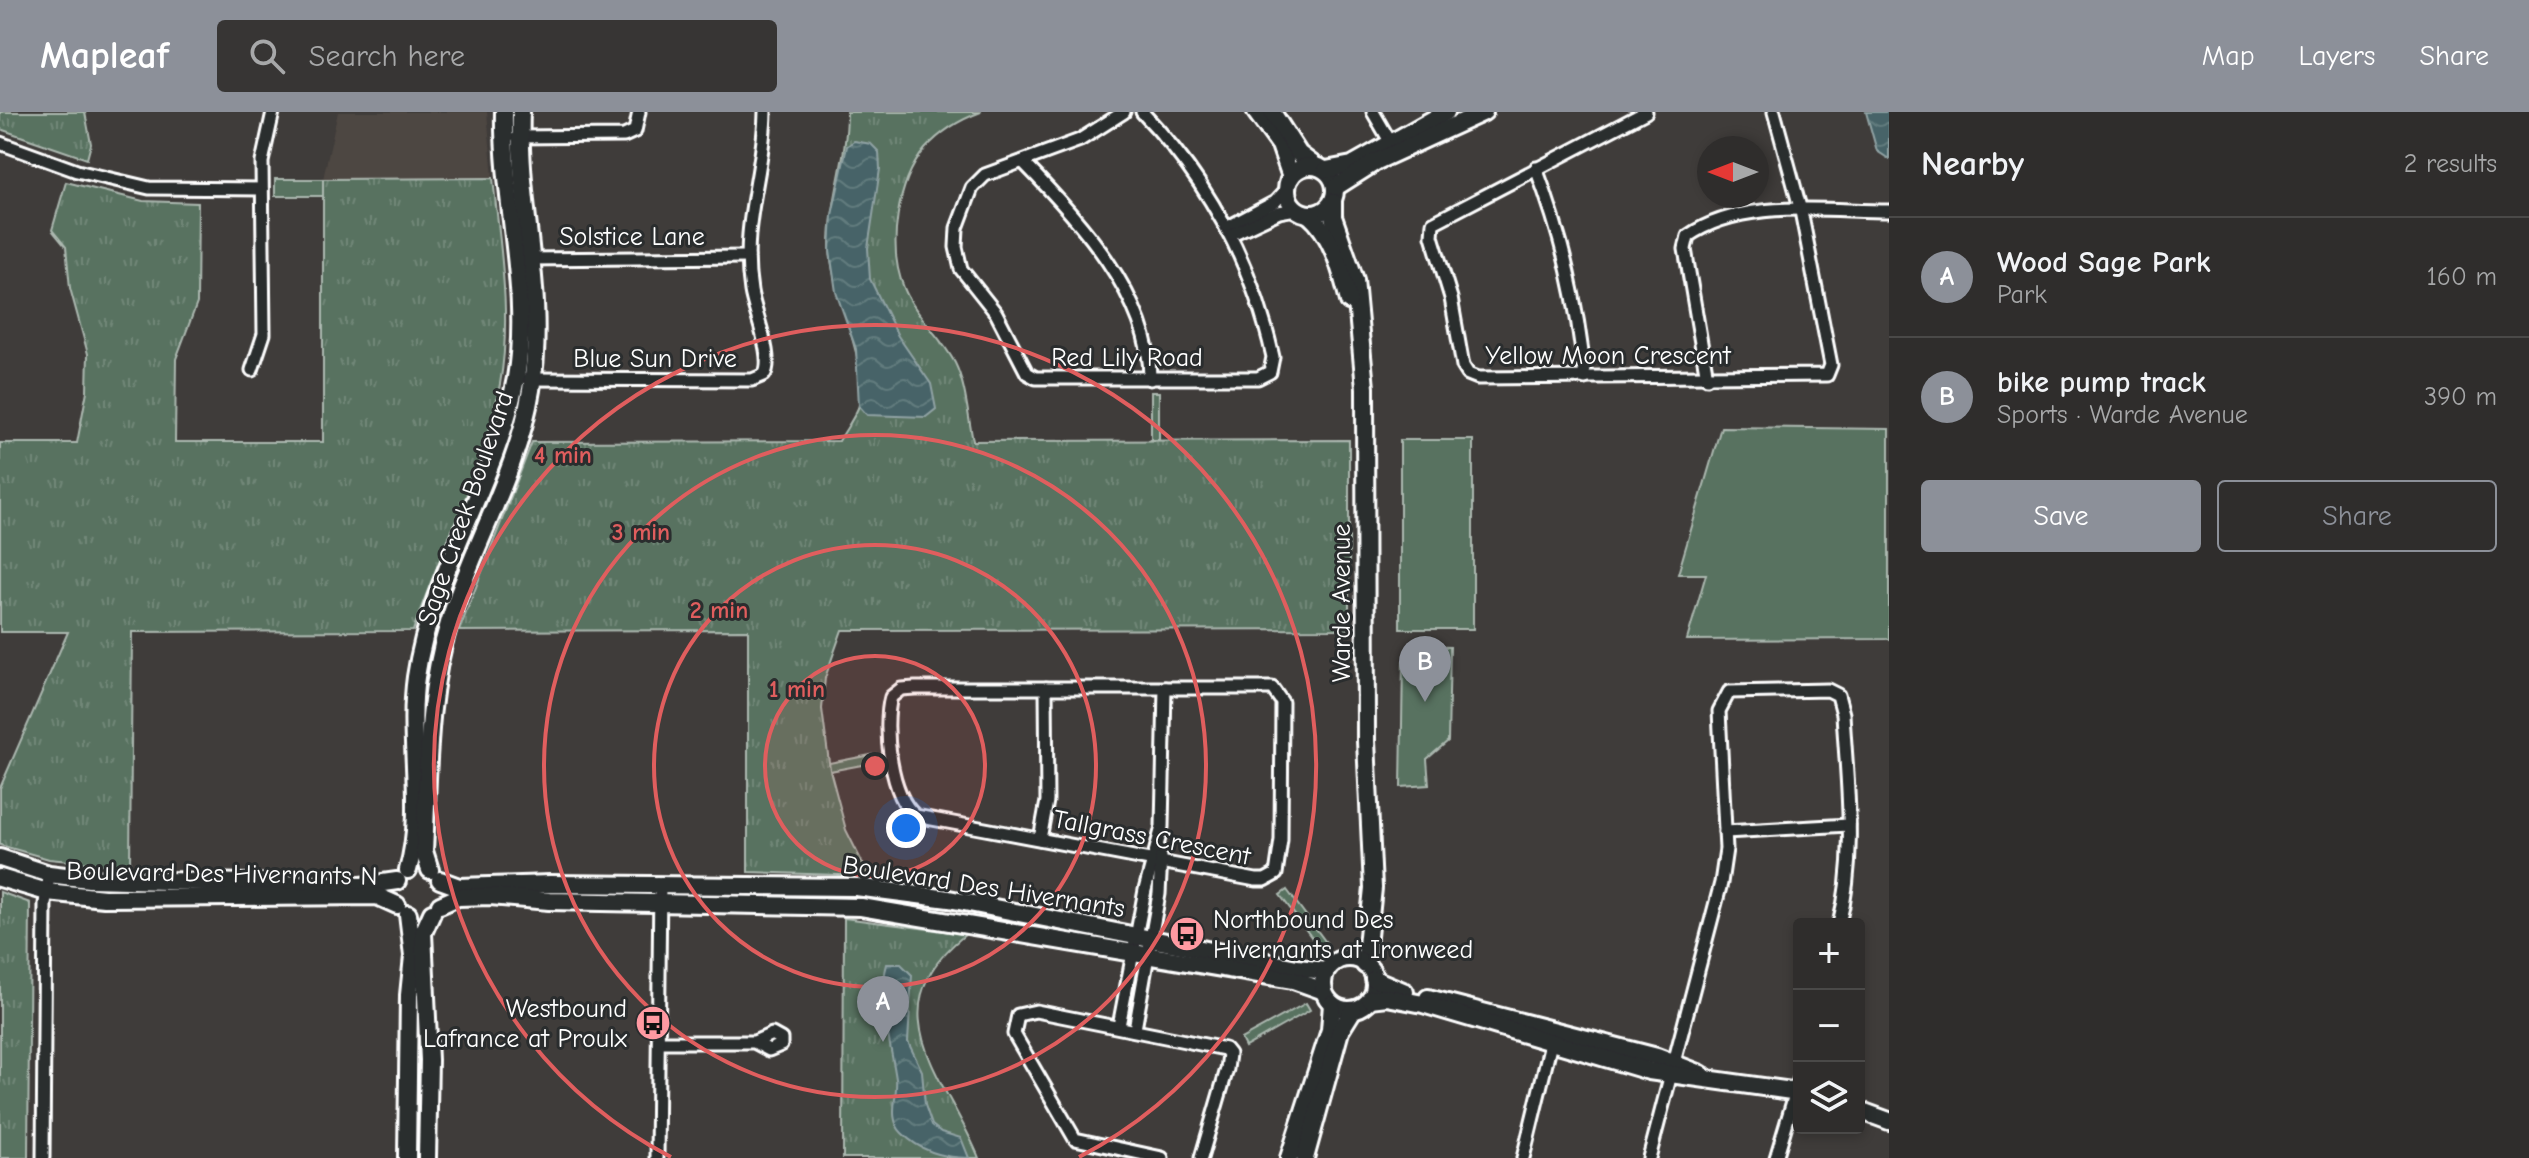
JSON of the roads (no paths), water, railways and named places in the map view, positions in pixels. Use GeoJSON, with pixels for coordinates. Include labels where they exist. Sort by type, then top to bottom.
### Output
{"type":"FeatureCollection","features":[{"type":"Feature","properties":{"kind":"street"},"geometry":{"type":"LineString","coordinates":[[252,370],[264,334],[262,162],[273,112]]}},
{"type":"Feature","properties":{"kind":"street","name":"Sage Creek Boulevard"},"geometry":{"type":"LineString","coordinates":[[402,876],[416,821],[414,702],[422,647],[524,379],[537,313],[533,259],[512,137],[504,112]]}},
{"type":"Feature","properties":{"kind":"street","name":"Sage Creek Boulevard"},"geometry":{"type":"LineString","coordinates":[[435,875],[424,851],[431,704],[441,651],[504,484],[527,413],[519,318],[512,137],[521,112]]}},
{"type":"Feature","properties":{"kind":"street"},"geometry":{"type":"LineString","coordinates":[[512,137],[624,136],[635,131],[639,112]]}},
{"type":"Feature","properties":{"kind":"street","name":"Blue Sun Drive"},"geometry":{"type":"LineString","coordinates":[[524,379],[758,379],[769,369],[751,296],[748,257],[748,216],[763,150],[765,112]]}},
{"type":"Feature","properties":{"kind":"street","name":"Red Lily Road"},"geometry":{"type":"LineString","coordinates":[[1124,112],[1080,140],[985,175],[972,188],[957,228],[956,247],[961,269],[996,313],[1027,373],[1036,378],[1258,378],[1270,372],[1273,357],[1267,328],[1230,231],[1178,150],[1142,112]]}},
{"type":"Feature","properties":{"kind":"street"},"geometry":{"type":"LineString","coordinates":[[1256,112],[1280,145],[1289,183],[1302,212]]}},
{"type":"Feature","properties":{"kind":"street"},"geometry":{"type":"LineString","coordinates":[[1272,112],[1299,154],[1320,168],[1334,195]]}},
{"type":"Feature","properties":{"kind":"street"},"geometry":{"type":"LineString","coordinates":[[1373,112],[1391,143]]}},
{"type":"Feature","properties":{"kind":"street"},"geometry":{"type":"LineString","coordinates":[[1230,231],[1275,202],[1305,166],[1352,165],[1446,112]]}},
{"type":"Feature","properties":{"kind":"street"},"geometry":{"type":"LineString","coordinates":[[1230,231],[1279,212],[1320,213],[1334,195],[1377,161],[1484,112]]}},
{"type":"Feature","properties":{"kind":"street","name":"Yellow Moon Crescent"},"geometry":{"type":"LineString","coordinates":[[1646,112],[1440,216],[1433,223],[1432,236],[1451,298],[1463,366],[1468,374],[1478,378],[1827,375],[1831,365],[1801,211],[1774,112]]}},
{"type":"Feature","properties":{"kind":"street"},"geometry":{"type":"LineString","coordinates":[[0,143],[77,171],[149,188],[262,189]]}},
{"type":"Feature","properties":{"kind":"street"},"geometry":{"type":"LineString","coordinates":[[1023,162],[1064,204],[1101,251],[1140,329],[1150,366],[1150,379]]}},
{"type":"Feature","properties":{"kind":"street"},"geometry":{"type":"LineString","coordinates":[[1536,168],[1560,233],[1570,274],[1585,378]]}},
{"type":"Feature","properties":{"kind":"street","name":"Warde Avenue"},"geometry":{"type":"LineString","coordinates":[[1334,195],[1333,217],[1355,280],[1365,388],[1370,877],[1373,888],[1364,946],[1370,972]]}},
{"type":"Feature","properties":{"kind":"street"},"geometry":{"type":"LineString","coordinates":[[1707,378],[1685,249],[1688,236],[1700,227],[1741,214],[1889,211]]}},
{"type":"Feature","properties":{"kind":"street","name":"Warde Avenue"},"geometry":{"type":"LineString","coordinates":[[1302,212],[1318,222],[1326,236],[1359,328]]}},
{"type":"Feature","properties":{"kind":"street","name":"Solstice Lane"},"geometry":{"type":"LineString","coordinates":[[516,259],[748,257]]}},
{"type":"Feature","properties":{"kind":"street","name":"Tallgrass Crescent"},"geometry":{"type":"LineString","coordinates":[[1263,687],[1277,693],[1282,702],[1282,830],[1276,874],[1265,880],[916,816],[911,812],[891,763],[888,716],[891,697],[901,689],[1046,688],[1263,687]]}},
{"type":"Feature","properties":{"kind":"street"},"geometry":{"type":"LineString","coordinates":[[1040,839],[1047,801],[1046,688]]}},
{"type":"Feature","properties":{"kind":"street"},"geometry":{"type":"LineString","coordinates":[[1119,1026],[1144,936],[1164,812],[1165,688]]}},
{"type":"Feature","properties":{"kind":"street"},"geometry":{"type":"LineString","coordinates":[[1649,1158],[1721,883],[1725,832],[1719,711],[1724,696],[1735,691],[1828,690],[1838,695],[1843,714],[1850,866],[1840,918]]}},
{"type":"Feature","properties":{"kind":"street"},"geometry":{"type":"LineString","coordinates":[[1725,832],[1849,825]]}},
{"type":"Feature","properties":{"kind":"street","name":"Boulevard Des Hivernants N"},"geometry":{"type":"LineString","coordinates":[[0,858],[49,874],[109,881],[362,886],[402,876]]}},
{"type":"Feature","properties":{"kind":"street"},"geometry":{"type":"LineString","coordinates":[[43,1158],[49,874]]}},
{"type":"Feature","properties":{"kind":"street"},"geometry":{"type":"LineString","coordinates":[[407,1158],[413,933],[394,891],[402,876],[435,875],[443,890],[423,933],[429,1060],[427,1158]]}},
{"type":"Feature","properties":{"kind":"street","name":"Boulevard Des Hivernants"},"geometry":{"type":"LineString","coordinates":[[435,875],[459,887],[660,884],[856,887],[949,899],[1297,968],[1326,971]]}},
{"type":"Feature","properties":{"kind":"street","name":"Warde Avenue"},"geometry":{"type":"LineString","coordinates":[[1345,959],[1354,944],[1364,888],[1370,877]]}},
{"type":"Feature","properties":{"kind":"street","name":"Boulevard Des Hivernants N"},"geometry":{"type":"LineString","coordinates":[[0,878],[47,892],[104,898],[377,896],[402,910]]}},
{"type":"Feature","properties":{"kind":"street"},"geometry":{"type":"LineString","coordinates":[[657,1158],[660,884]]}},
{"type":"Feature","properties":{"kind":"street","name":"Boulevard Des Hivernants"},"geometry":{"type":"LineString","coordinates":[[436,909],[458,897],[861,907],[1293,980],[1328,998]]}},
{"type":"Feature","properties":{"kind":"street"},"geometry":{"type":"LineString","coordinates":[[402,910],[423,917],[436,909]]}},
{"type":"Feature","properties":{"kind":"street"},"geometry":{"type":"LineString","coordinates":[[1135,1029],[1140,955]]}},
{"type":"Feature","properties":{"kind":"street"},"geometry":{"type":"LineString","coordinates":[[1289,1158],[1330,1030],[1326,971],[1345,959],[1398,991],[1711,1078],[1793,1087]]}},
{"type":"Feature","properties":{"kind":"street"},"geometry":{"type":"LineString","coordinates":[[1370,972],[1370,999]]}},
{"type":"Feature","properties":{"kind":"street"},"geometry":{"type":"LineString","coordinates":[[1305,1158],[1340,1031],[1353,1010],[1370,999],[1387,997],[1423,1004],[1551,1043],[1671,1068]]}},
{"type":"Feature","properties":{"kind":"street"},"geometry":{"type":"LineString","coordinates":[[1328,998],[1353,1010]]}},
{"type":"Feature","properties":{"kind":"street"},"geometry":{"type":"LineString","coordinates":[[1162,1158],[1075,1139],[1014,1034],[1018,1015],[1029,1010],[1220,1046],[1229,1054],[1201,1158]]}},
{"type":"Feature","properties":{"kind":"street"},"geometry":{"type":"LineString","coordinates":[[659,1042],[754,1042]]}},
{"type":"Feature","properties":{"kind":"street"},"geometry":{"type":"LineString","coordinates":[[1523,1158],[1551,1043]]}},
{"type":"Feature","properties":{"kind":"street"},"geometry":{"type":"LineString","coordinates":[[1776,1158],[1793,1104]]}},
{"type":"Feature","properties":{"kind":"street"},"geometry":{"type":"LineString","coordinates":[[1865,1112],[1889,1121]]}},
{"type":"Feature","properties":{"kind":"water"},"geometry":{"type":"Polygon","coordinates":[[[1866,112],[1889,112],[1889,159],[1877,151],[1866,112]]]}},
{"type":"Feature","properties":{"kind":"water"},"geometry":{"type":"Polygon","coordinates":[[[854,141],[871,144],[879,152],[880,169],[868,248],[870,279],[898,336],[931,384],[936,409],[926,417],[867,415],[859,406],[856,349],[836,292],[830,251],[832,215],[847,146],[854,141]]]}},
{"type":"Feature","properties":{"kind":"water"},"geometry":{"type":"Polygon","coordinates":[[[887,964],[901,964],[912,975],[908,1042],[922,1071],[925,1105],[932,1125],[941,1132],[961,1138],[969,1158],[951,1157],[925,1149],[902,1133],[895,1121],[896,1079],[883,992],[887,964]]]}},
{"type":"Feature","properties":{"kind":"place","name":"bike pump track"},"geometry":{"type":"Point","coordinates":[1425,702]}},
{"type":"Feature","properties":{"kind":"place","name":"Northbound Des Hivernants at Ironweed"},"geometry":{"type":"Point","coordinates":[1187,934]}},
{"type":"Feature","properties":{"kind":"place","name":"Westbound Lafrance at Proulx"},"geometry":{"type":"Point","coordinates":[653,1023]}},
{"type":"Feature","properties":{"kind":"place","name":"Wood Sage Park"},"geometry":{"type":"Point","coordinates":[883,1042]}}]}
